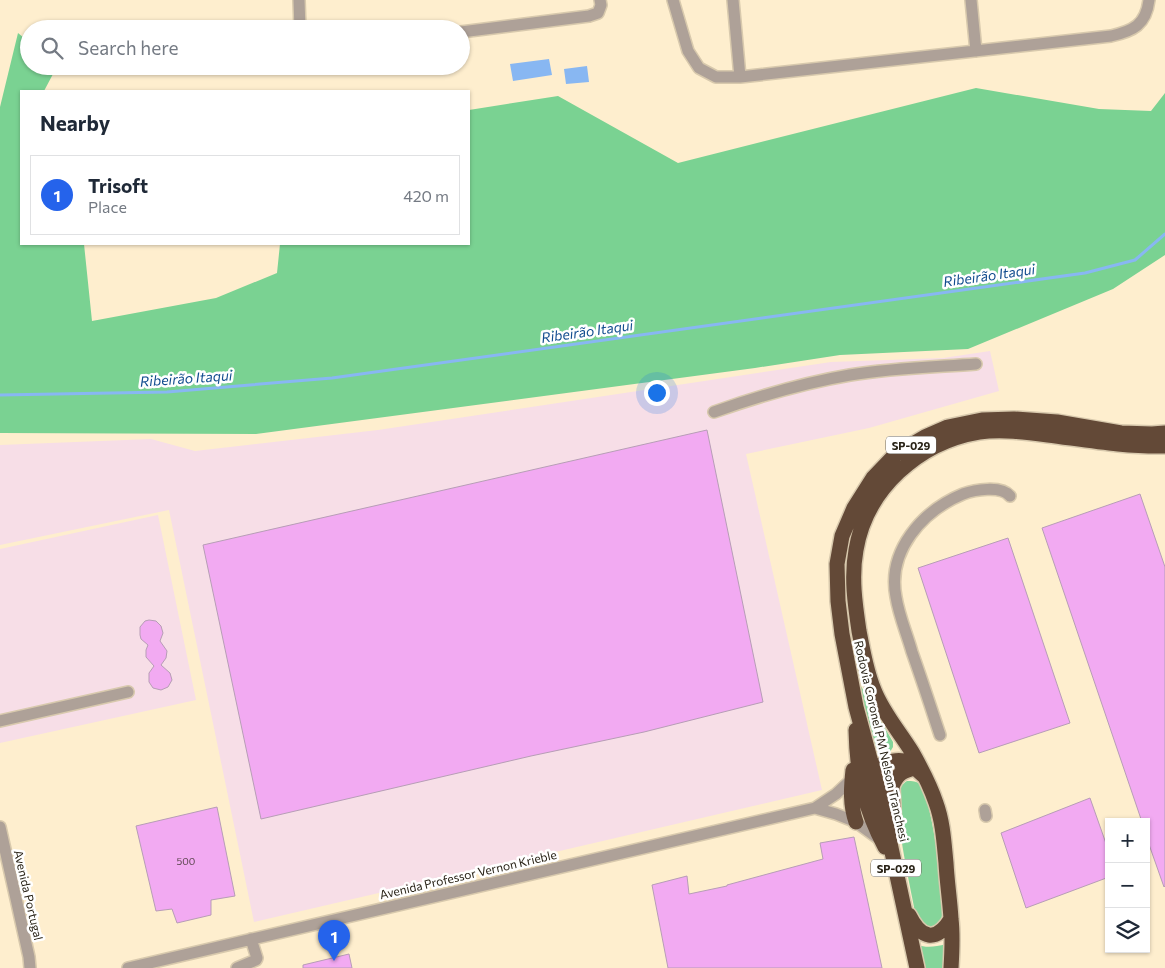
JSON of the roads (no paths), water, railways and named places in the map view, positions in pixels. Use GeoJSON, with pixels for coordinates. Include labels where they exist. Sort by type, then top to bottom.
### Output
{"type":"FeatureCollection","features":[{"type":"Feature","properties":{"kind":"highway","name":"Rodovia Coronel PM Nelson Tranchesi"},"geometry":{"type":"LineString","coordinates":[[917,968],[895,866],[861,775],[856,707],[842,634],[838,601],[837,564],[842,536],[854,508],[873,478],[896,454],[925,437],[948,427],[982,420],[1014,419],[1057,422],[1122,433],[1165,433]]}},
{"type":"Feature","properties":{"kind":"highway","name":"Rodovia Coronel PM Nelson Tranchesi"},"geometry":{"type":"LineString","coordinates":[[951,968],[952,919],[941,820],[936,804],[911,752],[888,717],[874,691],[867,669],[855,607],[853,577],[856,550],[862,528],[869,511],[883,489],[897,473],[913,459],[936,446],[959,437],[980,432],[1010,431],[1124,444],[1165,446]]}},
{"type":"Feature","properties":{"kind":"highway","name":"SP-029"},"geometry":{"type":"LineString","coordinates":[[980,432],[1052,445],[1128,454],[1165,456]]}},
{"type":"Feature","properties":{"kind":"highway","name":"SP-029"},"geometry":{"type":"LineString","coordinates":[[856,707],[856,744],[865,800],[872,822],[895,866]]}},
{"type":"Feature","properties":{"kind":"highway"},"geometry":{"type":"LineString","coordinates":[[861,775],[899,760],[909,762],[920,773]]}},
{"type":"Feature","properties":{"kind":"highway","name":"SP-029"},"geometry":{"type":"LineString","coordinates":[[895,866],[892,787],[898,775],[903,772],[920,773]]}},
{"type":"Feature","properties":{"kind":"highway","name":"SP-029"},"geometry":{"type":"LineString","coordinates":[[856,822],[852,812],[861,775]]}},
{"type":"Feature","properties":{"kind":"highway","name":"SP-029"},"geometry":{"type":"LineString","coordinates":[[904,905],[913,924],[919,931],[925,934],[941,933],[952,919]]}},
{"type":"Feature","properties":{"kind":"street"},"geometry":{"type":"LineString","coordinates":[[299,0],[300,20]]}},
{"type":"Feature","properties":{"kind":"street"},"geometry":{"type":"LineString","coordinates":[[470,31],[589,16],[598,13],[601,5],[600,0]]}},
{"type":"Feature","properties":{"kind":"street"},"geometry":{"type":"LineString","coordinates":[[673,0],[688,51],[699,68],[716,77],[740,77],[1111,36],[1125,33],[1137,27],[1144,18],[1149,0]]}},
{"type":"Feature","properties":{"kind":"street"},"geometry":{"type":"LineString","coordinates":[[733,0],[740,77]]}},
{"type":"Feature","properties":{"kind":"street"},"geometry":{"type":"LineString","coordinates":[[972,0],[976,51]]}},
{"type":"Feature","properties":{"kind":"street"},"geometry":{"type":"LineString","coordinates":[[714,412],[759,396],[802,384],[851,375],[902,368],[976,364]]}},
{"type":"Feature","properties":{"kind":"street"},"geometry":{"type":"LineString","coordinates":[[940,735],[896,597],[897,562],[904,545],[916,527],[943,504],[964,493],[984,490],[1004,491],[1010,496]]}},
{"type":"Feature","properties":{"kind":"street"},"geometry":{"type":"LineString","coordinates":[[0,721],[128,692]]}},
{"type":"Feature","properties":{"kind":"street","name":"Avenida Professor Vernon Krieble"},"geometry":{"type":"LineString","coordinates":[[128,968],[815,808],[861,775]]}},
{"type":"Feature","properties":{"kind":"street","name":"Avenida Professor Vernon Krieble"},"geometry":{"type":"LineString","coordinates":[[815,808],[856,822],[882,841]]}},
{"type":"Feature","properties":{"kind":"street","name":"Avenida Portugal"},"geometry":{"type":"LineString","coordinates":[[0,827],[30,968]]}},
{"type":"Feature","properties":{"kind":"street"},"geometry":{"type":"LineString","coordinates":[[237,968],[257,958],[251,939]]}},
{"type":"Feature","properties":{"kind":"water"},"geometry":{"type":"Polygon","coordinates":[[[549,59],[552,75],[513,81],[510,64],[549,59]]]}},
{"type":"Feature","properties":{"kind":"water"},"geometry":{"type":"Polygon","coordinates":[[[587,66],[589,82],[566,84],[564,69],[587,66]]]}},
{"type":"Feature","properties":{"kind":"waterway","name":"Ribeirão Itaqui"},"geometry":{"type":"LineString","coordinates":[[0,395],[167,392],[332,378],[1085,273],[1135,260],[1165,234]]}},
{"type":"Feature","properties":{"kind":"place","name":"Trisoft"},"geometry":{"type":"Point","coordinates":[334,961]}}]}
